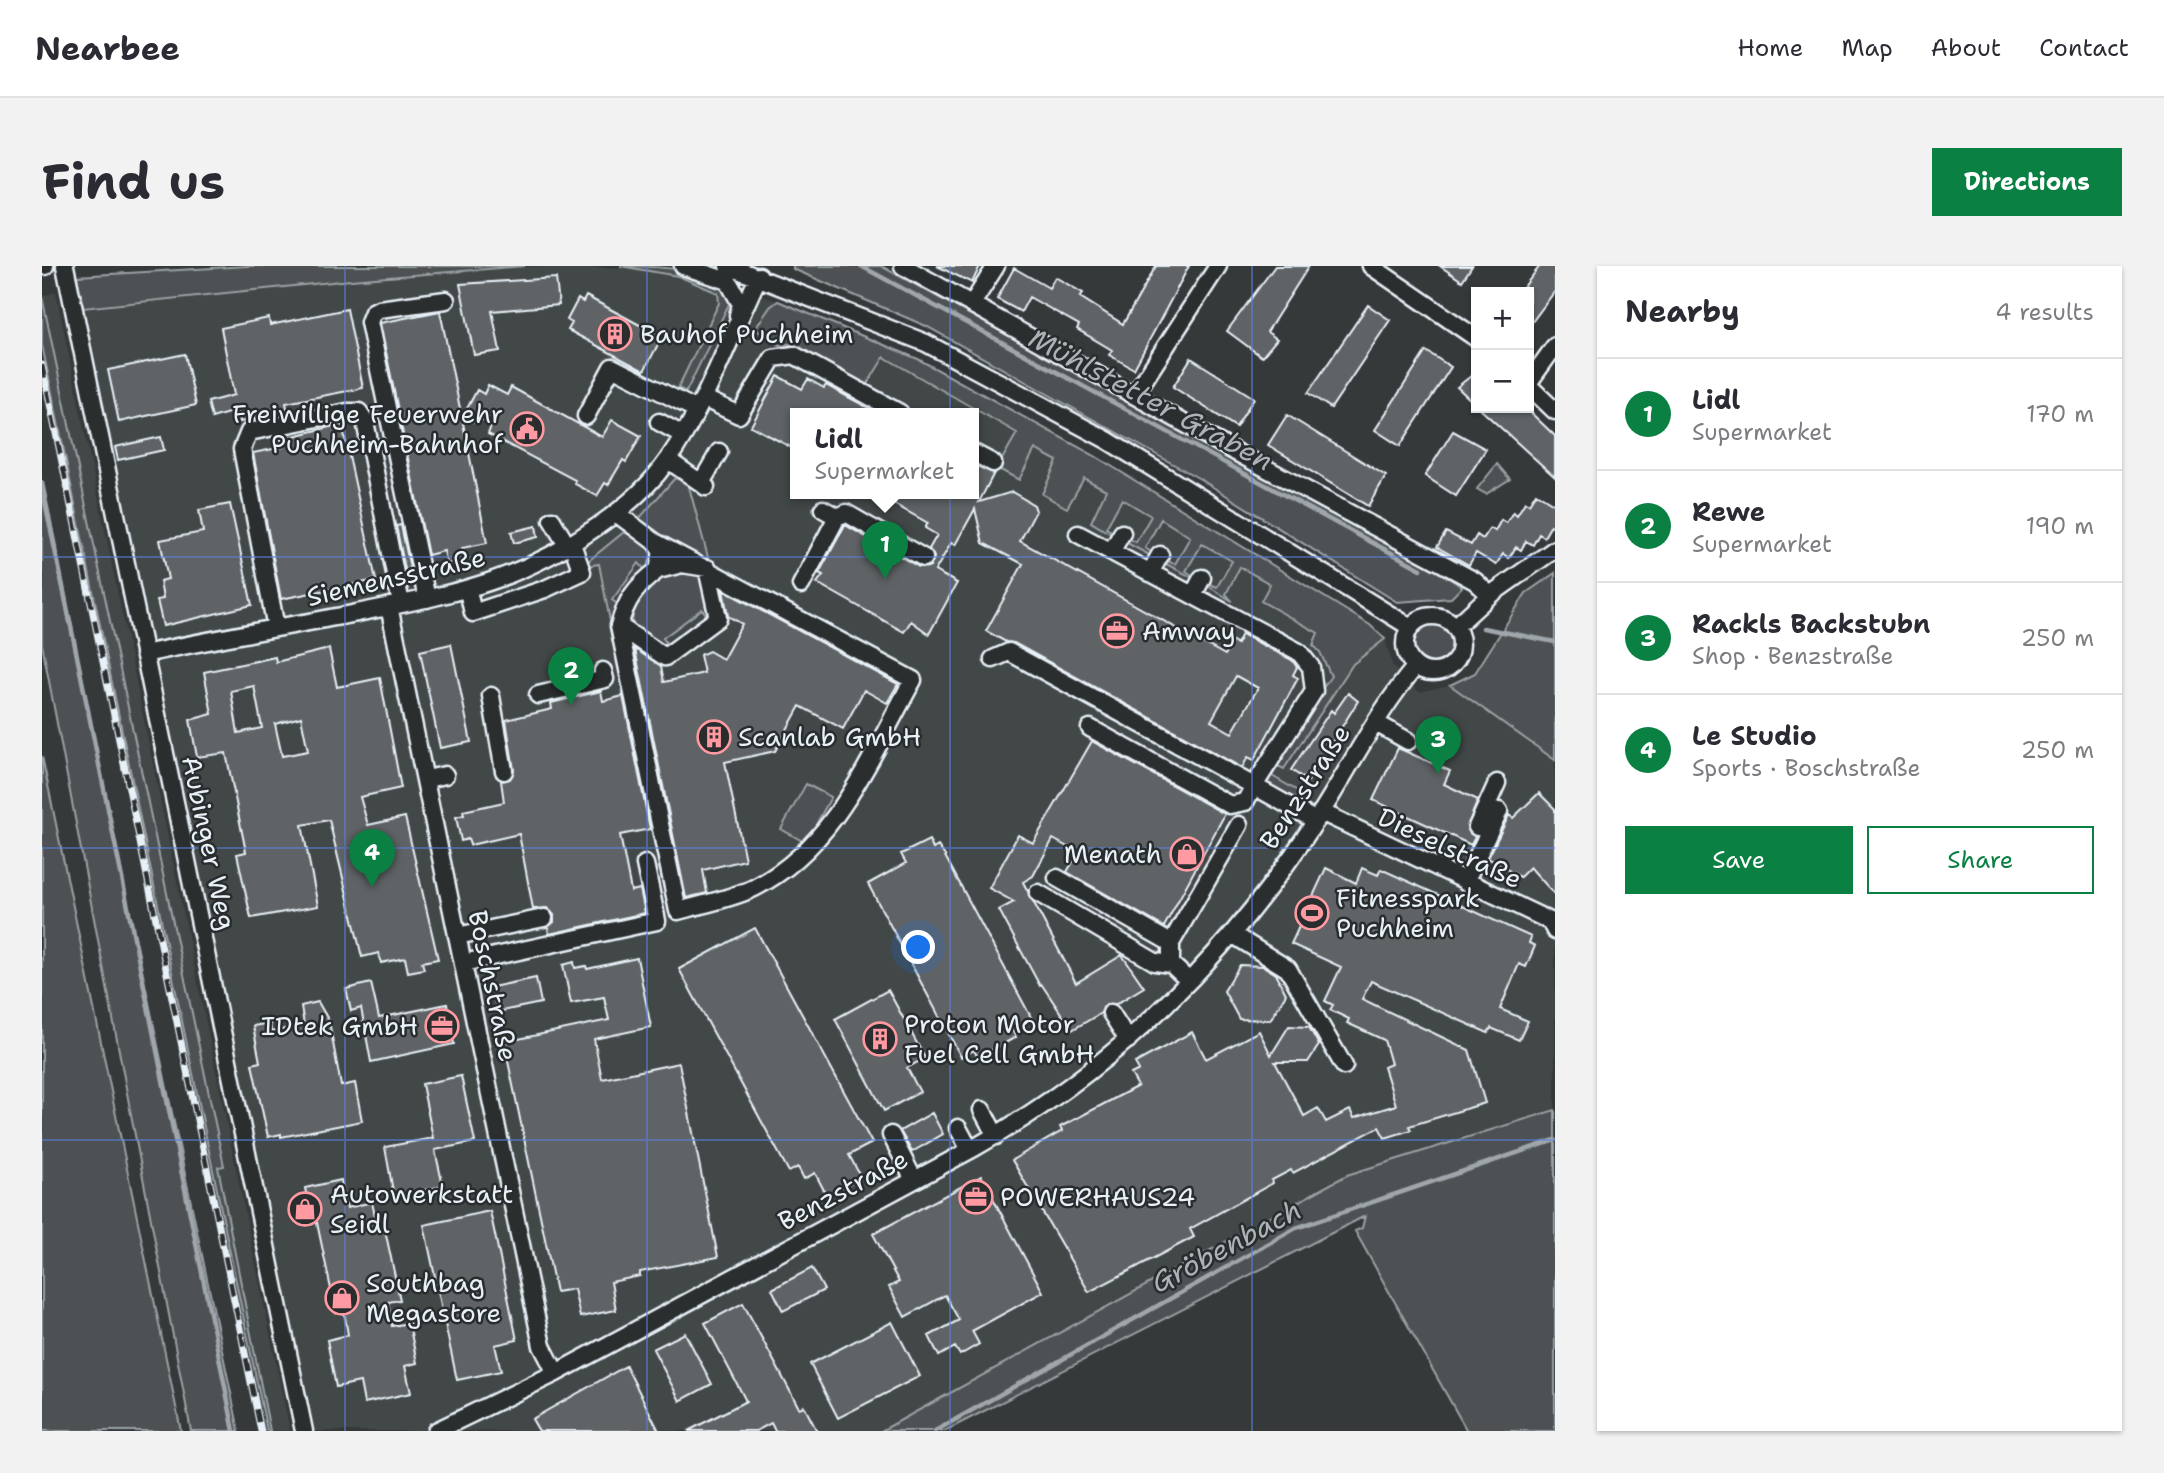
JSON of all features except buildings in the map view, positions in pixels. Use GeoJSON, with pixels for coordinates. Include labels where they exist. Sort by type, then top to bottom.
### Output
{"type":"FeatureCollection","features":[{"type":"Feature","properties":{"kind":"street","name":"Aubinger Weg"},"geometry":{"type":"LineString","coordinates":[[65,266],[304,1431]]}},
{"type":"Feature","properties":{"kind":"street"},"geometry":{"type":"LineString","coordinates":[[683,266],[728,281],[741,304],[737,321]]}},
{"type":"Feature","properties":{"kind":"street"},"geometry":{"type":"LineString","coordinates":[[728,266],[926,343],[1095,433],[1410,627]]}},
{"type":"Feature","properties":{"kind":"street"},"geometry":{"type":"LineString","coordinates":[[903,266],[1231,450],[1475,580],[1490,595]]}},
{"type":"Feature","properties":{"kind":"street"},"geometry":{"type":"LineString","coordinates":[[972,304],[996,266]]}},
{"type":"Feature","properties":{"kind":"street"},"geometry":{"type":"LineString","coordinates":[[1135,394],[1219,266]]}},
{"type":"Feature","properties":{"kind":"street"},"geometry":{"type":"LineString","coordinates":[[1371,266],[1471,335]]}},
{"type":"Feature","properties":{"kind":"street","name":"Siemensstraße"},"geometry":{"type":"LineString","coordinates":[[144,654],[468,591],[525,570],[570,546],[616,513],[653,479],[668,460],[700,404],[758,276]]}},
{"type":"Feature","properties":{"kind":"street"},"geometry":{"type":"LineString","coordinates":[[426,599],[369,322],[373,312],[379,309],[446,300]]}},
{"type":"Feature","properties":{"kind":"street"},"geometry":{"type":"LineString","coordinates":[[1534,377],[1555,346]]}},
{"type":"Feature","properties":{"kind":"street"},"geometry":{"type":"LineString","coordinates":[[586,416],[612,367],[700,404],[739,415],[773,358],[794,355],[891,408]]}},
{"type":"Feature","properties":{"kind":"street"},"geometry":{"type":"LineString","coordinates":[[1534,389],[1555,411]]}},
{"type":"Feature","properties":{"kind":"street","name":"Boschstraße"},"geometry":{"type":"LineString","coordinates":[[276,628],[242,449],[243,440],[249,432],[346,412],[359,412],[365,421],[427,779],[456,908],[457,936],[542,1346],[556,1373]]}},
{"type":"Feature","properties":{"kind":"street"},"geometry":{"type":"LineString","coordinates":[[659,422],[683,435]]}},
{"type":"Feature","properties":{"kind":"street"},"geometry":{"type":"LineString","coordinates":[[668,460],[703,485],[719,452]]}},
{"type":"Feature","properties":{"kind":"street"},"geometry":{"type":"LineString","coordinates":[[979,456],[993,463]]}},
{"type":"Feature","properties":{"kind":"street"},"geometry":{"type":"LineString","coordinates":[[616,513],[655,542],[707,568],[913,680],[824,833],[797,860],[739,894],[678,911],[619,626],[625,602],[638,586],[658,570],[682,564],[707,568]]}},
{"type":"Feature","properties":{"kind":"street"},"geometry":{"type":"LineString","coordinates":[[801,586],[811,547],[830,513],[846,513],[924,558]]}},
{"type":"Feature","properties":{"kind":"street"},"geometry":{"type":"LineString","coordinates":[[468,591],[472,613],[545,589],[582,572],[570,546],[552,520]]}},
{"type":"Feature","properties":{"kind":"street"},"geometry":{"type":"LineString","coordinates":[[1111,552],[1122,533]]}},
{"type":"Feature","properties":{"kind":"street"},"geometry":{"type":"LineString","coordinates":[[1078,534],[1299,652],[1311,667],[1314,691],[1245,802],[1230,805],[1090,728]]}},
{"type":"Feature","properties":{"kind":"street"},"geometry":{"type":"LineString","coordinates":[[655,542],[662,552],[658,570]]}},
{"type":"Feature","properties":{"kind":"street"},"geometry":{"type":"LineString","coordinates":[[1455,627],[1490,595],[1555,549]]}},
{"type":"Feature","properties":{"kind":"street"},"geometry":{"type":"LineString","coordinates":[[1150,573],[1160,555]]}},
{"type":"Feature","properties":{"kind":"street"},"geometry":{"type":"LineString","coordinates":[[619,626],[665,657],[718,618],[707,568]]}},
{"type":"Feature","properties":{"kind":"street"},"geometry":{"type":"LineString","coordinates":[[1193,595],[1202,578]]}},
{"type":"Feature","properties":{"kind":"street"},"geometry":{"type":"LineString","coordinates":[[1234,617],[1242,602]]}},
{"type":"Feature","properties":{"kind":"street"},"geometry":{"type":"LineString","coordinates":[[1436,616],[1455,627],[1460,645],[1453,663],[1435,672],[1416,666],[1405,648],[1410,627],[1422,618],[1436,616]]}},
{"type":"Feature","properties":{"kind":"street","name":"Dieselstraße"},"geometry":{"type":"LineString","coordinates":[[993,659],[1009,652],[1029,672],[1061,691],[1318,817],[1550,921],[1555,931]]}},
{"type":"Feature","properties":{"kind":"street","name":"Benzstraße"},"geometry":{"type":"LineString","coordinates":[[436,1431],[556,1373],[996,1136],[1076,1082],[1128,1040],[1189,981],[1232,934],[1318,817],[1376,723],[1416,666]]}},
{"type":"Feature","properties":{"kind":"street"},"geometry":{"type":"LineString","coordinates":[[538,695],[567,684],[605,679],[603,671]]}},
{"type":"Feature","properties":{"kind":"street"},"geometry":{"type":"LineString","coordinates":[[491,696],[504,771]]}},
{"type":"Feature","properties":{"kind":"street"},"geometry":{"type":"LineString","coordinates":[[1376,723],[1408,741]]}},
{"type":"Feature","properties":{"kind":"street"},"geometry":{"type":"LineString","coordinates":[[427,779],[445,775]]}},
{"type":"Feature","properties":{"kind":"street"},"geometry":{"type":"LineString","coordinates":[[1477,827],[1497,783]]}},
{"type":"Feature","properties":{"kind":"street"},"geometry":{"type":"LineString","coordinates":[[1465,882],[1499,811]]}},
{"type":"Feature","properties":{"kind":"street"},"geometry":{"type":"LineString","coordinates":[[1171,964],[1171,943],[1239,825]]}},
{"type":"Feature","properties":{"kind":"street"},"geometry":{"type":"LineString","coordinates":[[463,963],[657,921],[645,864]]}},
{"type":"Feature","properties":{"kind":"street"},"geometry":{"type":"LineString","coordinates":[[1057,878],[1171,943]]}},
{"type":"Feature","properties":{"kind":"street"},"geometry":{"type":"LineString","coordinates":[[1038,893],[1155,962],[1171,964],[1189,981]]}},
{"type":"Feature","properties":{"kind":"street"},"geometry":{"type":"LineString","coordinates":[[457,936],[544,918]]}},
{"type":"Feature","properties":{"kind":"street"},"geometry":{"type":"LineString","coordinates":[[1232,934],[1288,969],[1344,1066]]}},
{"type":"Feature","properties":{"kind":"street"},"geometry":{"type":"LineString","coordinates":[[1111,1013],[1128,1040]]}},
{"type":"Feature","properties":{"kind":"street"},"geometry":{"type":"LineString","coordinates":[[1068,1067],[1076,1082]]}},
{"type":"Feature","properties":{"kind":"street"},"geometry":{"type":"LineString","coordinates":[[982,1111],[996,1136]]}},
{"type":"Feature","properties":{"kind":"street"},"geometry":{"type":"LineString","coordinates":[[958,1128],[970,1150]]}},
{"type":"Feature","properties":{"kind":"street"},"geometry":{"type":"LineString","coordinates":[[891,1135],[914,1180]]}},
{"type":"Feature","properties":{"kind":"shaded area"},"geometry":{"type":"Polygon","coordinates":[[[247,266],[525,266],[351,280],[83,308],[77,276],[247,266]]]}},
{"type":"Feature","properties":{"kind":"shaded area"},"geometry":{"type":"Polygon","coordinates":[[[525,266],[638,268],[678,276],[718,293],[719,303],[703,338],[730,302],[720,283],[778,301],[770,307],[755,329],[867,385],[883,356],[973,408],[790,408],[790,499],[979,499],[979,411],[1017,433],[997,467],[1019,480],[1035,449],[1057,461],[1043,494],[1067,508],[1084,478],[1107,490],[1091,522],[1115,533],[1106,528],[1121,498],[1151,516],[1136,543],[1145,549],[1160,519],[1190,536],[1174,565],[1185,571],[1202,544],[1232,561],[1217,588],[1225,594],[1240,567],[1270,584],[1262,601],[1318,633],[1320,652],[1331,676],[1266,772],[1269,784],[1308,796],[1272,777],[1278,766],[1284,768],[1353,664],[1385,639],[1393,667],[1419,692],[1450,685],[1555,760],[1555,1110],[1347,1175],[881,1431],[314,1431],[83,308],[351,280],[525,266]]]}},
{"type":"Feature","properties":{"kind":"shaded area"},"geometry":{"type":"Polygon","coordinates":[[[620,266],[683,270],[714,281],[724,290],[730,302],[686,392],[678,388],[719,303],[718,293],[678,276],[620,266]]]}},
{"type":"Feature","properties":{"kind":"shaded area"},"geometry":{"type":"Polygon","coordinates":[[[793,266],[881,266],[1423,561],[1462,587],[1451,598],[1397,602],[1200,479],[926,326],[793,269],[793,266]]]}},
{"type":"Feature","properties":{"kind":"shaded area"},"geometry":{"type":"Polygon","coordinates":[[[56,292],[290,1431],[270,1431],[217,1167],[224,1165],[42,296],[56,292]]]}},
{"type":"Feature","properties":{"kind":"shaded area"},"geometry":{"type":"Polygon","coordinates":[[[42,296],[224,1166],[218,1167],[270,1431],[267,1431],[42,345],[42,296]]]}},
{"type":"Feature","properties":{"kind":"shaded area"},"geometry":{"type":"Polygon","coordinates":[[[778,301],[918,359],[1095,456],[1370,625],[1385,639],[1353,664],[1284,769],[1278,766],[1272,776],[1308,797],[1300,803],[1269,784],[1266,772],[1331,676],[1320,652],[1313,645],[1318,633],[1261,601],[1270,584],[1240,567],[1226,594],[1232,601],[1206,585],[1207,583],[1217,587],[1232,561],[1202,544],[1186,571],[1194,576],[1193,578],[1166,564],[1167,561],[1175,564],[1190,537],[1161,519],[1145,548],[1154,554],[1153,557],[1125,542],[1126,538],[1136,542],[1151,516],[1122,499],[1106,528],[1115,533],[1114,536],[1091,522],[1106,490],[1084,478],[1067,508],[1042,494],[1057,461],[1035,449],[1019,480],[997,468],[1017,433],[979,411],[979,408],[973,408],[884,357],[867,385],[790,344],[779,345],[755,329],[770,307],[778,301]]]}},
{"type":"Feature","properties":{"kind":"shaded area"},"geometry":{"type":"Polygon","coordinates":[[[1497,464],[1510,479],[1486,494],[1477,489],[1497,464]]]}},
{"type":"Feature","properties":{"kind":"shaded area"},"geometry":{"type":"Polygon","coordinates":[[[675,478],[688,483],[709,561],[637,521],[675,478]]]}},
{"type":"Feature","properties":{"kind":"shaded area"},"geometry":{"type":"Polygon","coordinates":[[[42,494],[239,1431],[191,1431],[42,644],[42,494]]]}},
{"type":"Feature","properties":{"kind":"shaded area"},"geometry":{"type":"Polygon","coordinates":[[[624,532],[646,543],[653,556],[645,570],[639,563],[612,600],[620,606],[619,642],[614,642],[599,564],[587,566],[587,562],[624,532]]]}},
{"type":"Feature","properties":{"kind":"shaded area"},"geometry":{"type":"Polygon","coordinates":[[[691,572],[704,580],[713,612],[709,618],[702,609],[663,638],[669,647],[666,648],[632,626],[633,614],[650,587],[669,576],[691,572]]]}},
{"type":"Feature","properties":{"kind":"shaded area"},"geometry":{"type":"Polygon","coordinates":[[[1555,573],[1555,760],[1450,685],[1475,673],[1526,593],[1555,573]]]}},
{"type":"Feature","properties":{"kind":"shaded area"},"geometry":{"type":"Polygon","coordinates":[[[1433,622],[1449,628],[1455,644],[1449,660],[1433,666],[1417,660],[1411,644],[1417,628],[1433,622]]]}},
{"type":"Feature","properties":{"kind":"shaded area"},"geometry":{"type":"Polygon","coordinates":[[[42,756],[181,1431],[42,1431],[42,756]]]}},
{"type":"Feature","properties":{"kind":"shaded area"},"geometry":{"type":"Polygon","coordinates":[[[806,784],[831,797],[806,843],[781,829],[806,784]]]}},
{"type":"Feature","properties":{"kind":"shaded area"},"geometry":{"type":"Polygon","coordinates":[[[1555,1110],[1555,1431],[1467,1431],[1355,1231],[1362,1228],[1365,1216],[945,1431],[881,1431],[1347,1175],[1555,1110]]]}},
{"type":"Feature","properties":{"kind":"waterway","name":"Mühlstetter Graben"},"geometry":{"type":"LineString","coordinates":[[861,266],[1421,569]]}},
{"type":"Feature","properties":{"kind":"waterway"},"geometry":{"type":"LineString","coordinates":[[42,483],[234,1431]]}},
{"type":"Feature","properties":{"kind":"waterway","name":"Mühlstetter Graben"},"geometry":{"type":"LineString","coordinates":[[1483,628],[1555,642]]}},
{"type":"Feature","properties":{"kind":"waterway","name":"Gröbenbach"},"geometry":{"type":"LineString","coordinates":[[935,1431],[1296,1228],[1555,1140]]}},
{"type":"Feature","properties":{"kind":"railway"},"geometry":{"type":"LineString","coordinates":[[42,365],[261,1431]]}},
{"type":"Feature","properties":{"kind":"place","name":"Bauhof Puchheim"},"geometry":{"type":"Point","coordinates":[615,334]}},
{"type":"Feature","properties":{"kind":"place","name":"Freiwillige Feuerwehr Puchheim-Bahnhof"},"geometry":{"type":"Point","coordinates":[527,429]}},
{"type":"Feature","properties":{"kind":"place","name":"Lidl"},"geometry":{"type":"Point","coordinates":[885,579]}},
{"type":"Feature","properties":{"kind":"place","name":"Amway"},"geometry":{"type":"Point","coordinates":[1117,631]}},
{"type":"Feature","properties":{"kind":"place","name":"Rewe"},"geometry":{"type":"Point","coordinates":[571,705]}},
{"type":"Feature","properties":{"kind":"place","name":"Scanlab GmbH"},"geometry":{"type":"Point","coordinates":[714,737]}},
{"type":"Feature","properties":{"kind":"place","name":"Rackls Backstubn"},"geometry":{"type":"Point","coordinates":[1438,774]}},
{"type":"Feature","properties":{"kind":"place","name":"Menath"},"geometry":{"type":"Point","coordinates":[1187,854]}},
{"type":"Feature","properties":{"kind":"place","name":"Le Studio"},"geometry":{"type":"Point","coordinates":[372,887]}},
{"type":"Feature","properties":{"kind":"place","name":"Fitnesspark Puchheim"},"geometry":{"type":"Point","coordinates":[1312,913]}},
{"type":"Feature","properties":{"kind":"place","name":"IDtek GmbH"},"geometry":{"type":"Point","coordinates":[442,1026]}},
{"type":"Feature","properties":{"kind":"place","name":"Proton Motor Fuel Cell GmbH"},"geometry":{"type":"Point","coordinates":[880,1039]}},
{"type":"Feature","properties":{"kind":"place","name":"POWERHAUS24"},"geometry":{"type":"Point","coordinates":[976,1197]}},
{"type":"Feature","properties":{"kind":"place","name":"Autowerkstatt Seidl"},"geometry":{"type":"Point","coordinates":[305,1209]}},
{"type":"Feature","properties":{"kind":"place","name":"Southbag Megastore"},"geometry":{"type":"Point","coordinates":[342,1298]}}]}
